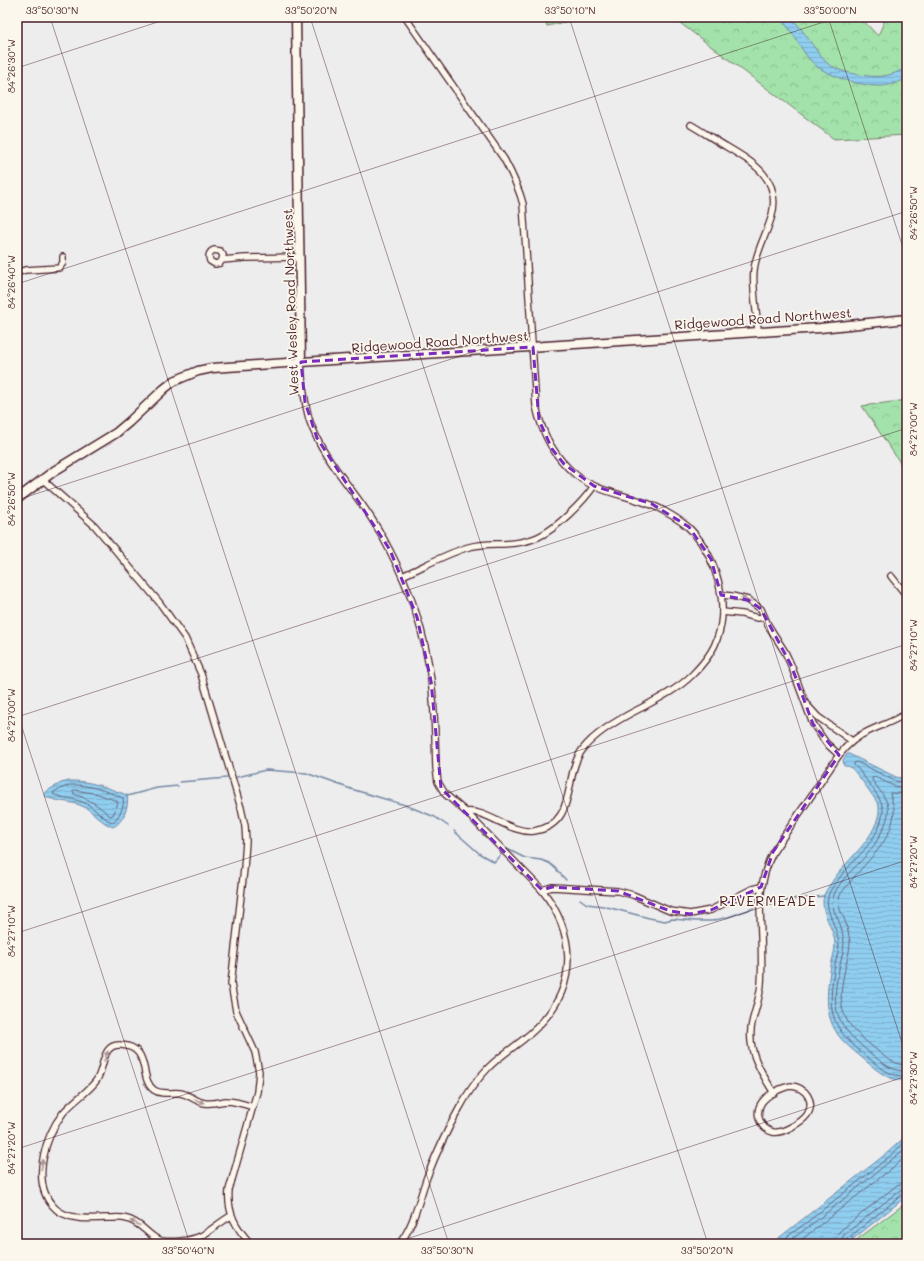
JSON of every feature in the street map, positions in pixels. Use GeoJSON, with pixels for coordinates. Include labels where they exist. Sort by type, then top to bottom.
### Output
{"type":"FeatureCollection","features":[{"type":"Feature","properties":{"kind":"street","name":"West Wesley Road Northwest"},"geometry":{"type":"LineString","coordinates":[[296,17],[301,362],[305,402],[310,420],[317,438],[338,472],[376,526],[390,550],[402,576],[417,617],[428,663],[433,700],[438,782],[445,794],[466,812],[542,890],[558,913],[566,940],[567,967],[565,982],[552,1009],[542,1022],[489,1067],[478,1079],[465,1098],[434,1161],[409,1228],[399,1244]]}},
{"type":"Feature","properties":{"kind":"street"},"geometry":{"type":"LineString","coordinates":[[405,17],[504,159],[516,182],[523,204],[536,406],[544,434],[552,450],[577,476],[594,486],[652,504],[689,527],[698,537],[711,559],[717,574],[721,595],[722,612],[720,630],[715,644],[709,654],[692,675],[681,684],[632,712],[600,733],[583,749],[573,770],[569,796],[564,811],[553,823],[542,829],[527,831],[475,812],[466,812]]}},
{"type":"Feature","properties":{"kind":"street"},"geometry":{"type":"LineString","coordinates":[[691,125],[754,163],[764,174],[771,189],[773,201],[772,214],[757,256],[754,270],[758,331]]}},
{"type":"Feature","properties":{"kind":"street"},"geometry":{"type":"LineString","coordinates":[[222,260],[299,257]]}},
{"type":"Feature","properties":{"kind":"street"},"geometry":{"type":"LineString","coordinates":[[17,273],[25,270],[59,268],[63,264],[63,258]]}},
{"type":"Feature","properties":{"kind":"street","name":"Ridgewood Road Northwest"},"geometry":{"type":"LineString","coordinates":[[17,499],[42,479],[116,433],[164,389],[185,376],[212,368],[820,328],[907,318]]}},
{"type":"Feature","properties":{"kind":"street"},"geometry":{"type":"LineString","coordinates":[[42,479],[95,526],[154,597],[185,638],[202,674],[237,794],[245,826],[244,869],[231,984],[236,1011],[258,1061],[258,1083],[228,1198],[232,1216],[240,1233],[251,1244]]}},
{"type":"Feature","properties":{"kind":"street"},"geometry":{"type":"LineString","coordinates":[[402,576],[442,557],[470,547],[482,544],[515,543],[539,537],[548,532],[568,515],[594,486]]}},
{"type":"Feature","properties":{"kind":"street"},"geometry":{"type":"LineString","coordinates":[[891,576],[907,596]]}},
{"type":"Feature","properties":{"kind":"street"},"geometry":{"type":"LineString","coordinates":[[721,595],[748,600],[761,609],[768,625],[785,652],[807,705],[810,717],[817,731],[826,743],[839,755]]}},
{"type":"Feature","properties":{"kind":"street"},"geometry":{"type":"LineString","coordinates":[[722,612],[742,614],[758,618],[764,617]]}},
{"type":"Feature","properties":{"kind":"street"},"geometry":{"type":"LineString","coordinates":[[807,705],[818,717],[852,741]]}},
{"type":"Feature","properties":{"kind":"street"},"geometry":{"type":"LineString","coordinates":[[774,1093],[756,1064],[750,1040],[751,1025],[761,985],[761,886],[766,869],[773,852],[839,755],[852,741],[868,731],[907,713]]}},
{"type":"Feature","properties":{"kind":"street"},"geometry":{"type":"LineString","coordinates":[[542,890],[552,887],[575,890],[604,889],[618,891],[633,895],[670,911],[690,914],[711,910],[761,886]]}},
{"type":"Feature","properties":{"kind":"street"},"geometry":{"type":"LineString","coordinates":[[232,1216],[223,1220],[200,1236],[171,1242],[156,1238],[142,1226],[127,1219],[69,1216],[55,1209],[46,1197],[42,1185],[42,1164],[46,1147],[58,1120],[69,1106],[96,1080],[101,1070],[105,1053],[114,1045],[126,1046],[138,1053],[144,1062],[148,1084],[157,1092],[182,1093],[206,1104],[231,1101],[253,1106]]}},
{"type":"Feature","properties":{"kind":"street"},"geometry":{"type":"LineString","coordinates":[[796,1086],[806,1092],[810,1102],[809,1110],[805,1118],[786,1130],[779,1132],[772,1132],[765,1129],[760,1123],[758,1110],[762,1103],[774,1093],[786,1087],[796,1086]]}},
{"type":"Feature","properties":{"kind":"highlighted area"},"geometry":{"type":"Polygon","coordinates":[[[533,347],[539,420],[552,449],[564,464],[594,486],[652,504],[689,527],[711,559],[721,595],[748,600],[761,609],[791,665],[813,724],[839,755],[773,852],[761,887],[711,910],[690,914],[670,911],[618,891],[552,887],[542,890],[441,788],[431,681],[417,617],[390,550],[317,438],[305,402],[301,362],[533,347]]]}},
{"type":"Feature","properties":{"kind":"green space"},"geometry":{"type":"Polygon","coordinates":[[[544,17],[588,17],[547,26],[544,17]]]}},
{"type":"Feature","properties":{"kind":"green space"},"geometry":{"type":"Polygon","coordinates":[[[672,17],[860,17],[878,36],[886,17],[907,17],[907,135],[834,139],[672,17]]]}},
{"type":"Feature","properties":{"kind":"green space"},"geometry":{"type":"Polygon","coordinates":[[[907,400],[907,473],[862,406],[907,400]]]}},
{"type":"Feature","properties":{"kind":"green space"},"geometry":{"type":"Polygon","coordinates":[[[907,1202],[907,1244],[851,1244],[907,1202]]]}},
{"type":"Feature","properties":{"kind":"water"},"geometry":{"type":"Polygon","coordinates":[[[778,17],[790,17],[822,58],[832,67],[854,74],[878,76],[890,75],[907,68],[907,79],[890,85],[872,86],[834,76],[811,61],[788,27],[778,17]]]}},
{"type":"Feature","properties":{"kind":"water"},"geometry":{"type":"Polygon","coordinates":[[[847,754],[896,777],[907,779],[907,1080],[885,1076],[849,1047],[837,1034],[828,1008],[827,999],[835,944],[823,907],[824,895],[838,873],[872,832],[879,812],[879,806],[861,779],[853,769],[848,766],[844,766],[843,760],[847,754]]]}},
{"type":"Feature","properties":{"kind":"water"},"geometry":{"type":"Polygon","coordinates":[[[69,781],[91,783],[127,795],[127,808],[123,818],[113,827],[105,823],[84,807],[74,803],[48,798],[44,795],[45,792],[61,783],[69,781]]]}},
{"type":"Feature","properties":{"kind":"water"},"geometry":{"type":"Polygon","coordinates":[[[907,1135],[907,1196],[847,1244],[771,1244],[887,1153],[907,1135]]]}},
{"type":"Feature","properties":{"kind":"waterway"},"geometry":{"type":"LineString","coordinates":[[237,777],[266,770],[306,773],[351,789],[405,805],[435,817],[448,826]]}},
{"type":"Feature","properties":{"kind":"waterway"},"geometry":{"type":"LineString","coordinates":[[180,782],[227,778]]}},
{"type":"Feature","properties":{"kind":"waterway"},"geometry":{"type":"LineString","coordinates":[[127,796],[157,788],[178,786]]}},
{"type":"Feature","properties":{"kind":"waterway"},"geometry":{"type":"LineString","coordinates":[[454,831],[480,854],[494,862],[501,854]]}},
{"type":"Feature","properties":{"kind":"waterway"},"geometry":{"type":"LineString","coordinates":[[507,849],[525,858],[541,860],[549,863],[566,880]]}},
{"type":"Feature","properties":{"kind":"waterway"},"geometry":{"type":"LineString","coordinates":[[766,904],[824,896]]}},
{"type":"Feature","properties":{"kind":"waterway"},"geometry":{"type":"LineString","coordinates":[[580,899],[587,904],[603,906],[665,921],[672,919],[712,921],[754,908]]}},
{"type":"Feature","properties":{"kind":"waterway"},"geometry":{"type":"LineString","coordinates":[[852,1238],[854,1244]]}},
{"type":"Feature","properties":{"kind":"district","name":"RIVERMEADE"},"geometry":{"type":"Point","coordinates":[768,900]}}]}
